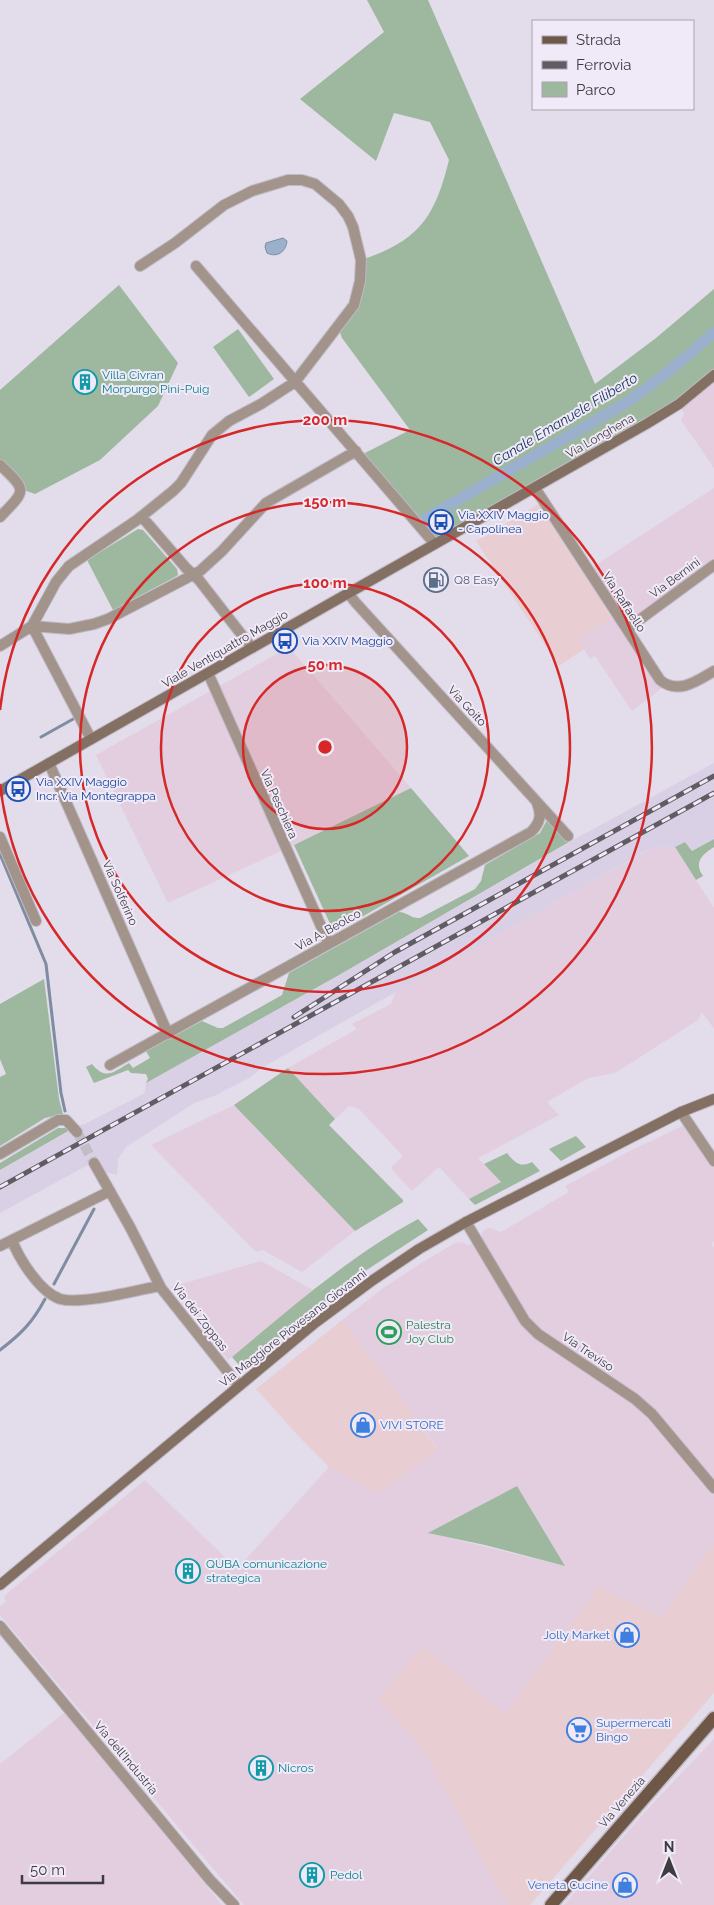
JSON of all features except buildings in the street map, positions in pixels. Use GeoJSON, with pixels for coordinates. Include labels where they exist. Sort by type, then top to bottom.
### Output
{"type":"FeatureCollection","features":[{"type":"Feature","properties":{"kind":"main road","name":"Via Venezia"},"geometry":{"type":"LineString","coordinates":[[551,1905],[714,1718]]}},
{"type":"Feature","properties":{"kind":"street"},"geometry":{"type":"LineString","coordinates":[[0,646],[32,626],[56,582],[69,566],[142,517],[181,483],[212,435],[229,421],[261,404],[295,382],[354,305],[360,281],[361,260],[353,227],[339,204],[315,184],[302,180],[288,180],[252,191],[224,205],[188,234],[140,266]]}},
{"type":"Feature","properties":{"kind":"street"},"geometry":{"type":"LineString","coordinates":[[196,266],[434,544]]}},
{"type":"Feature","properties":{"kind":"street","name":"Via Longhena"},"geometry":{"type":"LineString","coordinates":[[461,529],[648,423],[679,404],[714,375]]}},
{"type":"Feature","properties":{"kind":"street"},"geometry":{"type":"LineString","coordinates":[[32,626],[69,628],[94,624],[108,619],[193,575],[222,551],[266,503],[356,451]]}},
{"type":"Feature","properties":{"kind":"street"},"geometry":{"type":"LineString","coordinates":[[0,465],[19,483],[21,489],[19,497],[0,517]]}},
{"type":"Feature","properties":{"kind":"street","name":"Via Raffaello"},"geometry":{"type":"LineString","coordinates":[[534,488],[660,680],[666,685],[687,686],[714,671]]}},
{"type":"Feature","properties":{"kind":"street"},"geometry":{"type":"LineString","coordinates":[[142,517],[193,575],[252,648]]}},
{"type":"Feature","properties":{"kind":"street","name":"Viale Ventiquattro Maggio"},"geometry":{"type":"LineString","coordinates":[[0,791],[461,529]]}},
{"type":"Feature","properties":{"kind":"street","name":"Via Bernini"},"geometry":{"type":"LineString","coordinates":[[627,629],[714,565]]}},
{"type":"Feature","properties":{"kind":"street","name":"Via Goito"},"geometry":{"type":"LineString","coordinates":[[348,593],[568,836]]}},
{"type":"Feature","properties":{"kind":"street"},"geometry":{"type":"LineString","coordinates":[[32,626],[91,739]]}},
{"type":"Feature","properties":{"kind":"street","name":"Via Peschiera"},"geometry":{"type":"LineString","coordinates":[[208,673],[329,944]]}},
{"type":"Feature","properties":{"kind":"street","name":"Via Solferino"},"geometry":{"type":"LineString","coordinates":[[49,763],[168,1034]]}},
{"type":"Feature","properties":{"kind":"street","name":"Via A. Beolco"},"geometry":{"type":"LineString","coordinates":[[110,1065],[531,832],[536,827],[540,818],[537,803]]}},
{"type":"Feature","properties":{"kind":"street"},"geometry":{"type":"LineString","coordinates":[[0,837],[36,921]]}},
{"type":"Feature","properties":{"kind":"street","name":"Via Maggiore Piovesana Giovanni"},"geometry":{"type":"LineString","coordinates":[[0,1585],[338,1305],[419,1249],[466,1222],[681,1112],[714,1100]]}},
{"type":"Feature","properties":{"kind":"street"},"geometry":{"type":"LineString","coordinates":[[681,1112],[714,1161]]}},
{"type":"Feature","properties":{"kind":"street"},"geometry":{"type":"LineString","coordinates":[[0,1154],[58,1120],[66,1120],[77,1132]]}},
{"type":"Feature","properties":{"kind":"street","name":"Via dei Zoppas"},"geometry":{"type":"LineString","coordinates":[[94,1163],[160,1286],[239,1386]]}},
{"type":"Feature","properties":{"kind":"street"},"geometry":{"type":"LineString","coordinates":[[0,1246],[110,1191]]}},
{"type":"Feature","properties":{"kind":"street","name":"Via Treviso"},"geometry":{"type":"LineString","coordinates":[[466,1222],[525,1321],[538,1334],[635,1399],[652,1414],[714,1488]]}},
{"type":"Feature","properties":{"kind":"street","name":"Via dei Zoppas"},"geometry":{"type":"LineString","coordinates":[[12,1240],[22,1262],[31,1274],[41,1285],[61,1299],[86,1300],[160,1286]]}},
{"type":"Feature","properties":{"kind":"street","name":"Via dell'Industria"},"geometry":{"type":"LineString","coordinates":[[0,1626],[210,1880],[234,1905]]}},
{"type":"Feature","properties":{"kind":"shaded area"},"geometry":{"type":"Polygon","coordinates":[[[714,378],[714,468],[681,420],[684,414],[679,404],[714,378]]]}},
{"type":"Feature","properties":{"kind":"shaded area"},"geometry":{"type":"Polygon","coordinates":[[[714,488],[714,565],[627,629],[666,685],[632,711],[595,656],[590,659],[578,639],[617,615],[588,570],[714,488]]]}},
{"type":"Feature","properties":{"kind":"shaded area"},"geometry":{"type":"Polygon","coordinates":[[[539,504],[612,618],[578,639],[584,649],[559,666],[476,541],[539,504]]]}},
{"type":"Feature","properties":{"kind":"shaded area"},"geometry":{"type":"Polygon","coordinates":[[[289,647],[411,788],[168,903],[96,755],[289,647]]]}},
{"type":"Feature","properties":{"kind":"shaded area"},"geometry":{"type":"Polygon","coordinates":[[[714,763],[714,839],[692,851],[685,842],[675,847],[651,848],[263,1067],[251,1077],[214,1096],[196,1102],[126,1147],[118,1159],[117,1175],[104,1172],[99,1159],[0,1213],[0,1170],[80,1125],[145,1093],[146,1083],[577,838],[714,763]]]}},
{"type":"Feature","properties":{"kind":"shaded area"},"geometry":{"type":"Polygon","coordinates":[[[675,847],[714,908],[714,1029],[702,1012],[698,1020],[615,1073],[588,1078],[547,1102],[559,1115],[478,1158],[501,1182],[469,1199],[439,1167],[412,1191],[391,1167],[403,1156],[358,1108],[349,1106],[335,1119],[288,1068],[357,1029],[352,1024],[391,1004],[396,991],[652,848],[675,847]]]}},
{"type":"Feature","properties":{"kind":"shaded area"},"geometry":{"type":"Polygon","coordinates":[[[234,1105],[355,1231],[302,1272],[263,1250],[256,1252],[151,1145],[234,1105]]]}},
{"type":"Feature","properties":{"kind":"shaded area"},"geometry":{"type":"Polygon","coordinates":[[[689,1123],[714,1161],[714,1241],[711,1243],[714,1248],[714,1542],[662,1617],[599,1586],[505,1713],[422,1646],[378,1699],[422,1749],[507,1905],[244,1905],[0,1615],[0,1606],[6,1602],[4,1596],[145,1480],[237,1569],[329,1467],[378,1494],[439,1450],[342,1320],[385,1287],[455,1243],[462,1242],[469,1245],[481,1239],[485,1229],[490,1228],[501,1232],[569,1192],[565,1186],[632,1150],[689,1123]],[[517,1486],[429,1533],[565,1566],[517,1486]]]}},
{"type":"Feature","properties":{"kind":"shaded area"},"geometry":{"type":"Polygon","coordinates":[[[261,1261],[313,1290],[228,1360],[171,1287],[261,1261]]]}},
{"type":"Feature","properties":{"kind":"shaded area"},"geometry":{"type":"Polygon","coordinates":[[[342,1320],[439,1451],[378,1494],[329,1467],[256,1389],[342,1320]]]}},
{"type":"Feature","properties":{"kind":"shaded area"},"geometry":{"type":"Polygon","coordinates":[[[714,1542],[714,1693],[530,1905],[507,1905],[422,1749],[377,1699],[422,1646],[505,1713],[599,1586],[662,1617],[714,1542]]]}},
{"type":"Feature","properties":{"kind":"shaded area"},"geometry":{"type":"Polygon","coordinates":[[[64,1713],[222,1905],[0,1905],[0,1764],[64,1713]]]}},
{"type":"Feature","properties":{"kind":"shaded area"},"geometry":{"type":"Polygon","coordinates":[[[714,1739],[714,1905],[564,1905],[645,1812],[714,1739]]]}},
{"type":"Feature","properties":{"kind":"green space"},"geometry":{"type":"Polygon","coordinates":[[[367,0],[428,0],[595,384],[656,338],[714,289],[714,375],[698,389],[434,543],[419,527],[419,517],[365,455],[365,453],[410,430],[342,338],[338,327],[354,305],[361,260],[381,253],[397,244],[411,235],[421,224],[438,197],[449,160],[430,122],[394,113],[376,161],[300,99],[384,32],[367,0]]]}},
{"type":"Feature","properties":{"kind":"green space"},"geometry":{"type":"Polygon","coordinates":[[[119,285],[178,363],[158,406],[100,460],[35,494],[21,489],[0,465],[0,390],[119,285]]]}},
{"type":"Feature","properties":{"kind":"green space"},"geometry":{"type":"Polygon","coordinates":[[[238,329],[274,379],[249,397],[213,347],[238,329]]]}},
{"type":"Feature","properties":{"kind":"green space"},"geometry":{"type":"Polygon","coordinates":[[[138,529],[143,530],[177,569],[178,575],[113,610],[87,560],[138,529]]]}},
{"type":"Feature","properties":{"kind":"green space"},"geometry":{"type":"Polygon","coordinates":[[[411,788],[469,856],[344,927],[332,928],[294,845],[411,788]]]}},
{"type":"Feature","properties":{"kind":"green space"},"geometry":{"type":"Polygon","coordinates":[[[547,820],[569,842],[339,975],[146,1083],[148,1079],[146,1074],[131,1073],[128,1070],[94,1083],[86,1067],[92,1064],[106,1074],[114,1072],[129,1063],[133,1068],[150,1058],[146,1051],[202,1021],[218,1028],[223,1028],[282,995],[289,973],[399,912],[420,918],[475,889],[481,881],[485,865],[540,833],[547,820]]]}},
{"type":"Feature","properties":{"kind":"green space"},"geometry":{"type":"Polygon","coordinates":[[[714,839],[714,847],[703,856],[699,863],[703,876],[696,880],[675,847],[685,842],[692,851],[714,839]]]}},
{"type":"Feature","properties":{"kind":"green space"},"geometry":{"type":"Polygon","coordinates":[[[44,979],[59,1099],[63,1114],[45,1118],[0,1146],[0,1077],[6,1074],[0,1059],[0,1004],[44,979]]]}},
{"type":"Feature","properties":{"kind":"green space"},"geometry":{"type":"Polygon","coordinates":[[[288,1068],[335,1119],[329,1125],[403,1202],[355,1231],[234,1105],[288,1068]]]}},
{"type":"Feature","properties":{"kind":"green space"},"geometry":{"type":"Polygon","coordinates":[[[58,1128],[70,1130],[0,1170],[0,1163],[58,1128]]]}},
{"type":"Feature","properties":{"kind":"green space"},"geometry":{"type":"Polygon","coordinates":[[[576,1136],[586,1147],[561,1161],[549,1149],[576,1136]]]}},
{"type":"Feature","properties":{"kind":"green space"},"geometry":{"type":"Polygon","coordinates":[[[507,1153],[518,1164],[524,1165],[532,1162],[540,1171],[475,1205],[469,1199],[501,1182],[484,1164],[507,1153]]]}},
{"type":"Feature","properties":{"kind":"green space"},"geometry":{"type":"Polygon","coordinates":[[[418,1219],[428,1230],[362,1273],[245,1367],[238,1364],[232,1357],[299,1301],[345,1266],[418,1219]]]}},
{"type":"Feature","properties":{"kind":"green space"},"geometry":{"type":"Polygon","coordinates":[[[517,1486],[565,1566],[485,1545],[428,1533],[517,1486]]]}},
{"type":"Feature","properties":{"kind":"water"},"geometry":{"type":"Polygon","coordinates":[[[283,238],[287,241],[283,251],[274,255],[267,253],[266,243],[283,238]]]}},
{"type":"Feature","properties":{"kind":"waterway","name":"Canale Emanuele Filiberto"},"geometry":{"type":"LineString","coordinates":[[423,520],[626,403],[671,369],[714,332]]}},
{"type":"Feature","properties":{"kind":"waterway","name":"Canale Emanuele Filiberto"},"geometry":{"type":"LineString","coordinates":[[41,737],[75,718]]}},
{"type":"Feature","properties":{"kind":"waterway","name":"Canale Emanuele Filiberto"},"geometry":{"type":"LineString","coordinates":[[0,854],[46,964],[61,1093],[65,1111]]}},
{"type":"Feature","properties":{"kind":"waterway","name":"Canale Emanuele Filiberto"},"geometry":{"type":"LineString","coordinates":[[54,1284],[94,1209]]}},
{"type":"Feature","properties":{"kind":"waterway","name":"Canale Emanuele Filiberto"},"geometry":{"type":"LineString","coordinates":[[0,1350],[26,1327],[45,1299]]}},
{"type":"Feature","properties":{"kind":"tunnel"},"geometry":{"type":"LineString","coordinates":[[77,1132],[94,1163]]}},
{"type":"Feature","properties":{"kind":"railway"},"geometry":{"type":"LineString","coordinates":[[294,1017],[395,952],[714,776]]}},
{"type":"Feature","properties":{"kind":"railway"},"geometry":{"type":"LineString","coordinates":[[0,1187],[714,793]]}},
{"type":"Feature","properties":{"kind":"place","name":"Villa Civran Morpurgo Pini-Puig"},"geometry":{"type":"Point","coordinates":[85,382]}},
{"type":"Feature","properties":{"kind":"place","name":"Via XXIV Maggio - Capolinea"},"geometry":{"type":"Point","coordinates":[441,522]}},
{"type":"Feature","properties":{"kind":"place","name":"Q8 Easy"},"geometry":{"type":"Point","coordinates":[436,580]}},
{"type":"Feature","properties":{"kind":"place","name":"Via XXIV Maggio"},"geometry":{"type":"Point","coordinates":[285,641]}},
{"type":"Feature","properties":{"kind":"place","name":"Via XXIV Maggio Incr. Via Montegrappa"},"geometry":{"type":"Point","coordinates":[18,789]}},
{"type":"Feature","properties":{"kind":"place","name":"Palestra Joy Club"},"geometry":{"type":"Point","coordinates":[389,1332]}},
{"type":"Feature","properties":{"kind":"place","name":"VIVI STORE"},"geometry":{"type":"Point","coordinates":[363,1425]}},
{"type":"Feature","properties":{"kind":"place","name":"QUBA comunicazione strategica"},"geometry":{"type":"Point","coordinates":[188,1571]}},
{"type":"Feature","properties":{"kind":"place","name":"Jolly Market"},"geometry":{"type":"Point","coordinates":[627,1635]}},
{"type":"Feature","properties":{"kind":"place","name":"Supermercati Bingo"},"geometry":{"type":"Point","coordinates":[579,1730]}},
{"type":"Feature","properties":{"kind":"place","name":"Nicros"},"geometry":{"type":"Point","coordinates":[261,1768]}},
{"type":"Feature","properties":{"kind":"place","name":"Pedol"},"geometry":{"type":"Point","coordinates":[312,1875]}},
{"type":"Feature","properties":{"kind":"place","name":"Veneta Cucine"},"geometry":{"type":"Point","coordinates":[625,1885]}}]}
